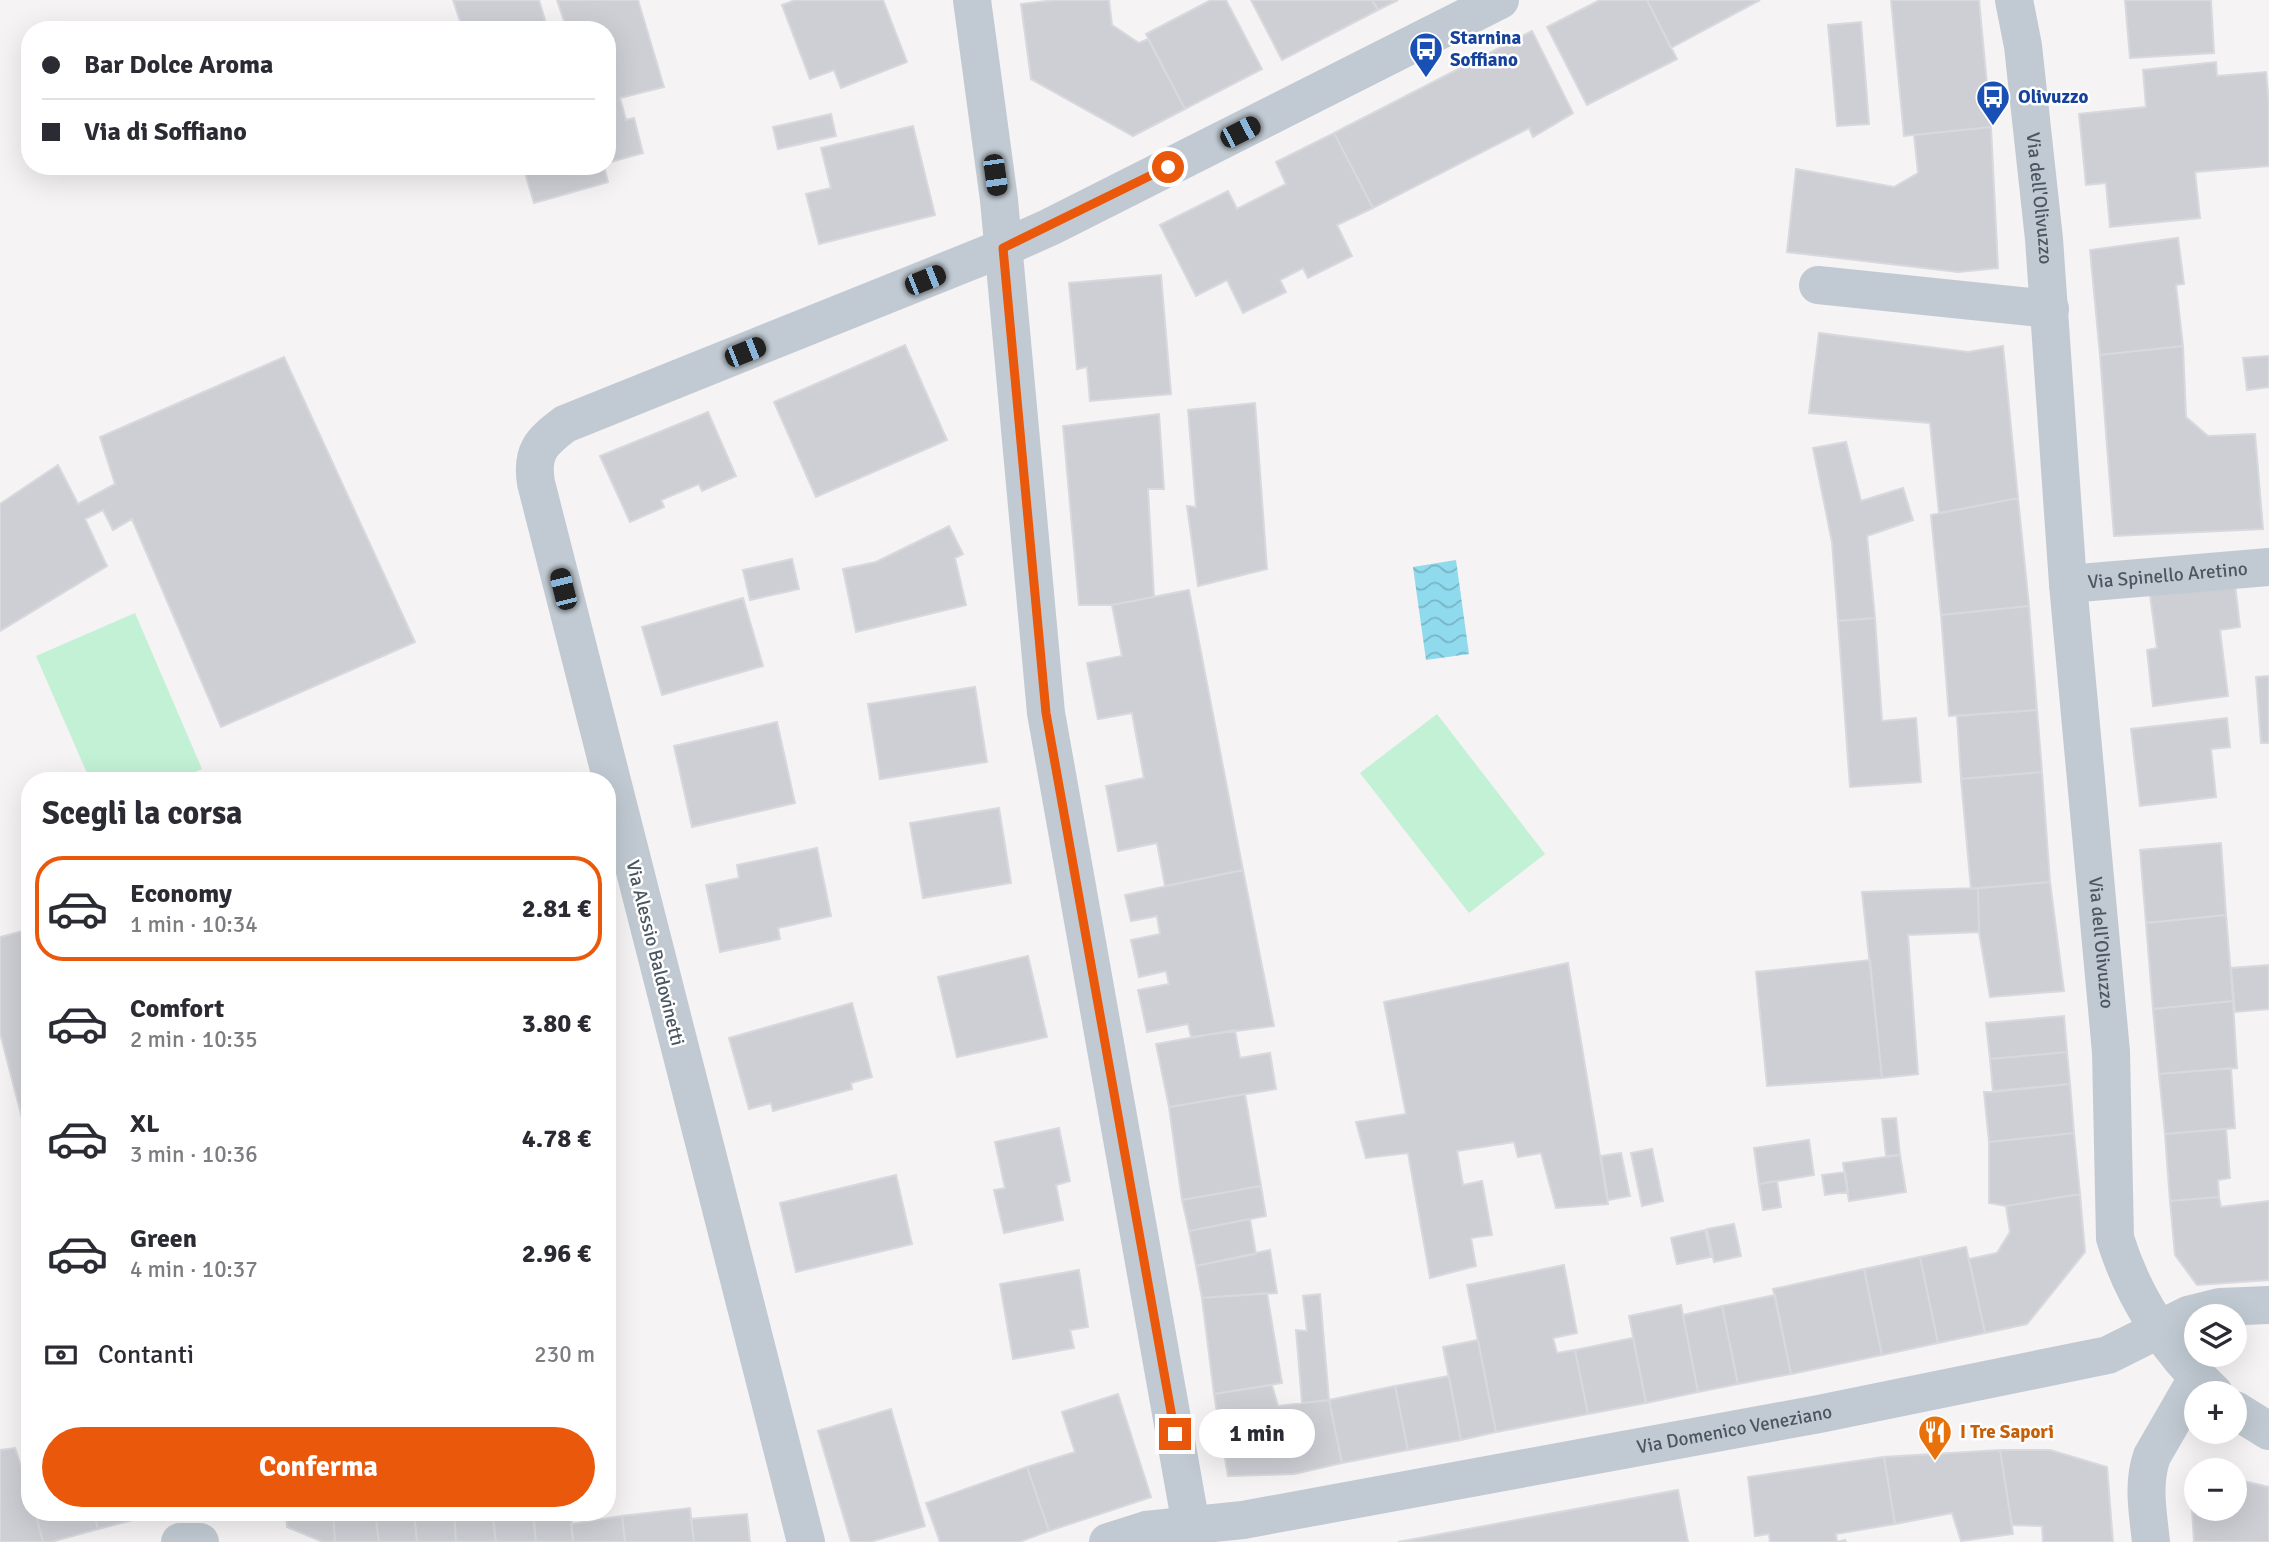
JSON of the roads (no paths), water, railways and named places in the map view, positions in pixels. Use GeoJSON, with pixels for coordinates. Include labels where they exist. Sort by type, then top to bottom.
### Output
{"type":"FeatureCollection","features":[{"type":"Feature","properties":{"kind":"street"},"geometry":{"type":"LineString","coordinates":[[972,0],[1003,248],[1046,713],[1192,1534]]}},
{"type":"Feature","properties":{"kind":"street"},"geometry":{"type":"LineString","coordinates":[[1003,248],[1050,227],[1500,0]]}},
{"type":"Feature","properties":{"kind":"street","name":"Via dell'Olivuzzo"},"geometry":{"type":"LineString","coordinates":[[2014,0],[2023,46],[2050,309],[2067,584],[2111,1052],[2115,1238],[2122,1261],[2158,1329],[2202,1381]]}},
{"type":"Feature","properties":{"kind":"street","name":"Via dell'Olivuzzo"},"geometry":{"type":"LineString","coordinates":[[2023,46],[2025,0]]}},
{"type":"Feature","properties":{"kind":"street","name":"Via Alessio Baldovinetti"},"geometry":{"type":"LineString","coordinates":[[610,772],[536,483],[534,461],[544,442],[565,424],[1003,248]]}},
{"type":"Feature","properties":{"kind":"street"},"geometry":{"type":"LineString","coordinates":[[1818,285],[2050,309]]}},
{"type":"Feature","properties":{"kind":"street","name":"Via Spinello Aretino"},"geometry":{"type":"LineString","coordinates":[[2067,584],[2269,567]]}},
{"type":"Feature","properties":{"kind":"street","name":"Via Alessio Baldovinetti"},"geometry":{"type":"LineString","coordinates":[[616,795],[806,1542]]}},
{"type":"Feature","properties":{"kind":"street","name":"Via Domenico Veneziano"},"geometry":{"type":"LineString","coordinates":[[1108,1542],[1146,1530],[1192,1534],[1244,1520],[1832,1411],[2108,1355],[2188,1315],[2220,1307],[2269,1305]]}},
{"type":"Feature","properties":{"kind":"street","name":"Via dell'Olivuzzo"},"geometry":{"type":"LineString","coordinates":[[2151,1542],[2147,1470],[2152,1456],[2184,1413]]}},
{"type":"Feature","properties":{"kind":"street"},"geometry":{"type":"LineString","coordinates":[[2247,1417],[2269,1431]]}},
{"type":"Feature","properties":{"kind":"street"},"geometry":{"type":"LineString","coordinates":[[180,1542],[200,1542]]}},
{"type":"Feature","properties":{"kind":"water"},"geometry":{"type":"Polygon","coordinates":[[[1456,560],[1469,654],[1426,660],[1413,567],[1456,560]]]}},
{"type":"Feature","properties":{"kind":"place","name":"Starnina Soffiano"},"geometry":{"type":"Point","coordinates":[1426,79]}},
{"type":"Feature","properties":{"kind":"place","name":"Olivuzzo"},"geometry":{"type":"Point","coordinates":[1993,127]}},
{"type":"Feature","properties":{"kind":"place","name":"I Tre Sapori"},"geometry":{"type":"Point","coordinates":[1935,1462]}}]}
